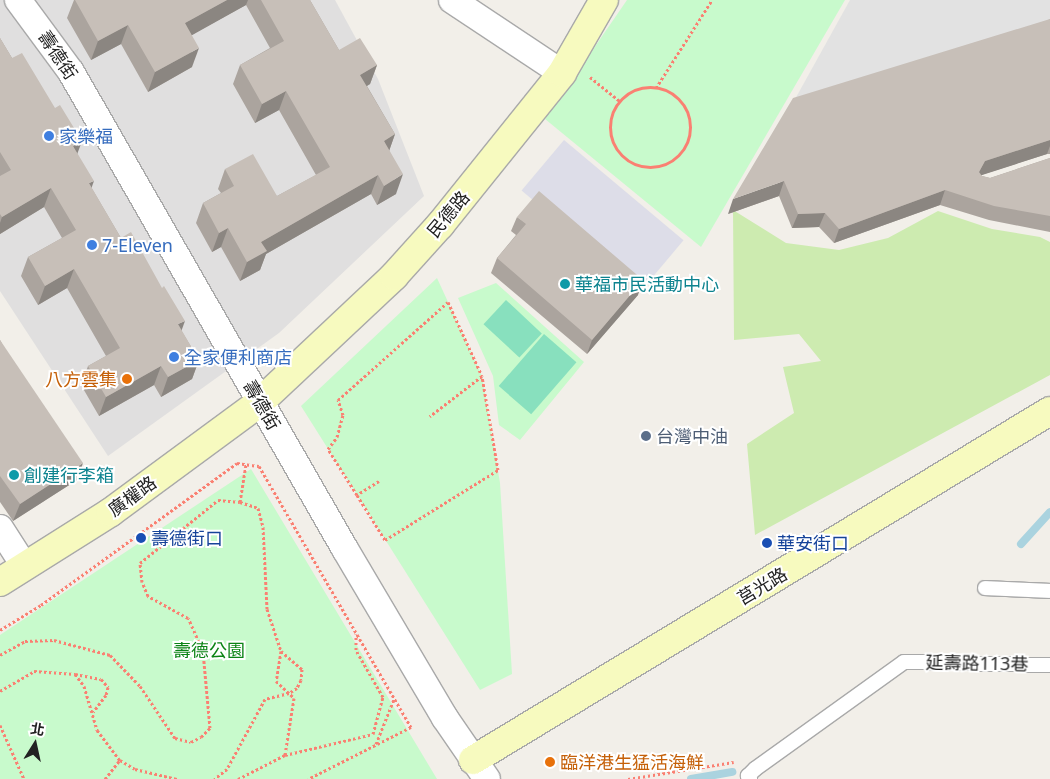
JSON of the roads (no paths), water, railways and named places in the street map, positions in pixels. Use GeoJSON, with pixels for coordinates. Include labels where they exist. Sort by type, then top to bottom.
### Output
{"type":"FeatureCollection","features":[{"type":"Feature","properties":{"kind":"street","name":"壽德街"},"geometry":{"type":"LineString","coordinates":[[18,0],[71,72],[260,402],[480,770]]}},
{"type":"Feature","properties":{"kind":"street"},"geometry":{"type":"LineString","coordinates":[[452,0],[574,74]]}},
{"type":"Feature","properties":{"kind":"street","name":"民德路"},"geometry":{"type":"LineString","coordinates":[[260,402],[394,276],[574,74],[604,0]]}},
{"type":"Feature","properties":{"kind":"street","name":"廣權路"},"geometry":{"type":"LineString","coordinates":[[0,582],[110,512],[260,402]]}},
{"type":"Feature","properties":{"kind":"street","name":"莒光路"},"geometry":{"type":"LineString","coordinates":[[480,770],[1050,411]]}},
{"type":"Feature","properties":{"kind":"street"},"geometry":{"type":"LineString","coordinates":[[0,528],[25,567]]}},
{"type":"Feature","properties":{"kind":"lane"},"geometry":{"type":"LineString","coordinates":[[985,588],[1050,591]]}},
{"type":"Feature","properties":{"kind":"lane","name":"延壽路113巷"},"geometry":{"type":"LineString","coordinates":[[749,777],[904,662],[1050,665]]}},
{"type":"Feature","properties":{"kind":"waterway"},"geometry":{"type":"LineString","coordinates":[[1021,544],[1050,512]]}},
{"type":"Feature","properties":{"kind":"waterway"},"geometry":{"type":"LineString","coordinates":[[691,779],[732,772]]}},
{"type":"Feature","properties":{"kind":"place","name":"家樂福"},"geometry":{"type":"Point","coordinates":[49,136]}},
{"type":"Feature","properties":{"kind":"place","name":"7-Eleven"},"geometry":{"type":"Point","coordinates":[92,245]}},
{"type":"Feature","properties":{"kind":"place","name":"華福市民活動中心"},"geometry":{"type":"Point","coordinates":[565,284]}},
{"type":"Feature","properties":{"kind":"place","name":"全家便利商店"},"geometry":{"type":"Point","coordinates":[174,357]}},
{"type":"Feature","properties":{"kind":"place","name":"八方雲集"},"geometry":{"type":"Point","coordinates":[127,379]}},
{"type":"Feature","properties":{"kind":"place","name":"台灣中油"},"geometry":{"type":"Point","coordinates":[646,436]}},
{"type":"Feature","properties":{"kind":"place","name":"創建行李箱"},"geometry":{"type":"Point","coordinates":[14,475]}},
{"type":"Feature","properties":{"kind":"place","name":"壽德街口"},"geometry":{"type":"Point","coordinates":[141,538]}},
{"type":"Feature","properties":{"kind":"place","name":"華安街口"},"geometry":{"type":"Point","coordinates":[767,543]}},
{"type":"Feature","properties":{"kind":"place","name":"臨洋港生猛活海鮮"},"geometry":{"type":"Point","coordinates":[550,762]}},
{"type":"Feature","properties":{"kind":"park label","name":"壽德公園"},"geometry":{"type":"Point","coordinates":[209,650]}}]}
